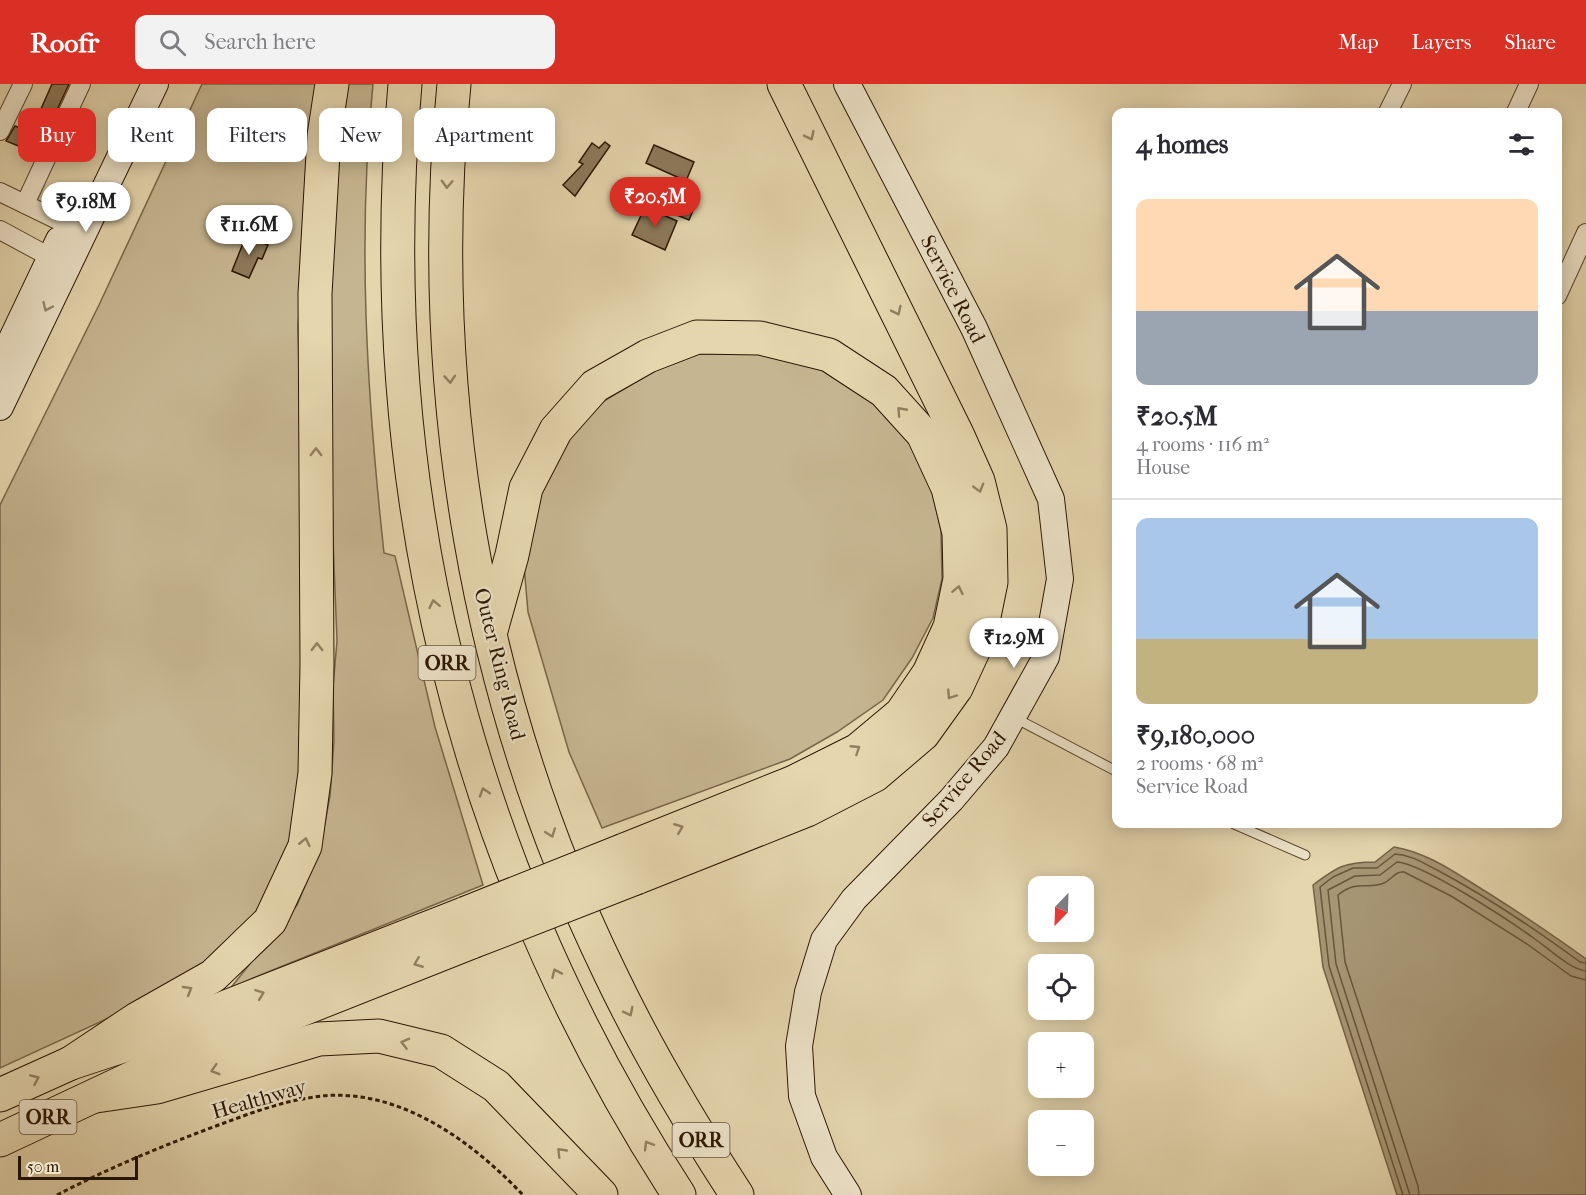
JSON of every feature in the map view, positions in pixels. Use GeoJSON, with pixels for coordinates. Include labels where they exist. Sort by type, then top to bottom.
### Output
{"type":"FeatureCollection","features":[{"type":"Feature","properties":{"kind":"highway"},"geometry":{"type":"LineString","coordinates":[[71,1063],[137,1019],[213,976],[270,921],[305,846],[315,773],[317,686],[315,294],[324,136],[332,84]]}},
{"type":"Feature","properties":{"kind":"highway","name":"ORR"},"geometry":{"type":"LineString","coordinates":[[405,84],[399,166],[397,245],[402,381],[420,532],[460,715],[489,807],[536,930],[593,1050],[679,1195]]}},
{"type":"Feature","properties":{"kind":"highway","name":"Outer Ring Road"},"geometry":{"type":"LineString","coordinates":[[454,84],[445,235],[449,364],[468,525],[490,634],[518,738],[535,790],[585,920],[607,969],[662,1074],[737,1195]]}},
{"type":"Feature","properties":{"kind":"highway"},"geometry":{"type":"LineString","coordinates":[[71,1063],[469,927],[630,864],[807,810],[875,775],[923,734],[956,688],[980,636],[991,582],[990,529],[978,481],[957,434],[784,84]]}},
{"type":"Feature","properties":{"kind":"highway"},"geometry":{"type":"LineString","coordinates":[[490,634],[512,555],[526,488],[556,430],[595,386],[648,356],[697,337],[760,338],[829,355],[884,391],[923,434],[948,488],[959,533],[960,579],[950,627],[929,673],[901,714],[858,750],[630,864]]}},
{"type":"Feature","properties":{"kind":"highway"},"geometry":{"type":"LineString","coordinates":[[96,1096],[149,1070],[469,927]]}},
{"type":"Feature","properties":{"kind":"highway"},"geometry":{"type":"LineString","coordinates":[[96,1096],[157,1087],[319,1039],[380,1036],[441,1051],[496,1086],[601,1195]]}},
{"type":"Feature","properties":{"kind":"highway","name":"ORR"},"geometry":{"type":"LineString","coordinates":[[0,1095],[71,1063]]}},
{"type":"Feature","properties":{"kind":"highway","name":"ORR"},"geometry":{"type":"LineString","coordinates":[[0,1140],[96,1096]]}},
{"type":"Feature","properties":{"kind":"main road"},"geometry":{"type":"LineString","coordinates":[[0,407],[58,262],[137,84]]}},
{"type":"Feature","properties":{"kind":"main road"},"geometry":{"type":"LineString","coordinates":[[74,228],[154,84]]}},
{"type":"Feature","properties":{"kind":"main road","name":"Service Road"},"geometry":{"type":"LineString","coordinates":[[847,84],[974,328],[1052,499],[1060,579],[1046,657],[996,747],[951,800],[854,899],[824,940],[808,992],[799,1046],[802,1096],[824,1157],[848,1195]]}},
{"type":"Feature","properties":{"kind":"main road"},"geometry":{"type":"LineString","coordinates":[[0,364],[58,262]]}},
{"type":"Feature","properties":{"kind":"street"},"geometry":{"type":"LineString","coordinates":[[0,131],[23,84]]}},
{"type":"Feature","properties":{"kind":"street"},"geometry":{"type":"LineString","coordinates":[[25,204],[81,84]]}},
{"type":"Feature","properties":{"kind":"street"},"geometry":{"type":"LineString","coordinates":[[1390,108],[1402,84]]}},
{"type":"Feature","properties":{"kind":"street"},"geometry":{"type":"LineString","coordinates":[[1518,108],[1529,84]]}},
{"type":"Feature","properties":{"kind":"street"},"geometry":{"type":"LineString","coordinates":[[0,192],[74,228]]}},
{"type":"Feature","properties":{"kind":"street"},"geometry":{"type":"LineString","coordinates":[[0,230],[58,262]]}},
{"type":"Feature","properties":{"kind":"street"},"geometry":{"type":"LineString","coordinates":[[1562,285],[1586,233]]}},
{"type":"Feature","properties":{"kind":"lane"},"geometry":{"type":"LineString","coordinates":[[1013,717],[1112,769]]}},
{"type":"Feature","properties":{"kind":"lane"},"geometry":{"type":"LineString","coordinates":[[1243,828],[1305,855]]}},
{"type":"Feature","properties":{"kind":"path","name":"Healthway"},"geometry":{"type":"LineString","coordinates":[[57,1195],[150,1152],[217,1126],[286,1103],[309,1097],[333,1095],[358,1096],[382,1101],[433,1123],[460,1139],[483,1157],[523,1195]]}},
{"type":"Feature","properties":{"kind":"shaded area"},"geometry":{"type":"Polygon","coordinates":[[[202,84],[319,84],[298,325],[306,720],[290,845],[270,893],[237,938],[191,977],[152,998],[0,1068],[0,505],[99,305],[166,162],[195,162],[195,108],[191,108],[202,84]]]}},
{"type":"Feature","properties":{"kind":"shaded area"},"geometry":{"type":"Polygon","coordinates":[[[346,84],[373,84],[371,108],[343,108],[346,84]]]}},
{"type":"Feature","properties":{"kind":"shaded area"},"geometry":{"type":"Polygon","coordinates":[[[337,162],[367,162],[366,318],[373,436],[384,553],[395,556],[435,727],[483,885],[253,978],[229,990],[297,905],[320,850],[330,796],[334,741],[333,687],[337,641],[328,242],[337,162]]]}},
{"type":"Feature","properties":{"kind":"shaded area"},"geometry":{"type":"Polygon","coordinates":[[[757,353],[823,368],[878,402],[914,442],[932,491],[941,530],[942,579],[933,618],[912,658],[883,700],[837,732],[790,759],[602,828],[569,752],[528,612],[523,554],[537,490],[565,439],[604,401],[652,372],[699,354],[757,353]]]}},
{"type":"Feature","properties":{"kind":"water"},"geometry":{"type":"Polygon","coordinates":[[[1394,847],[1418,854],[1453,871],[1586,959],[1586,1195],[1397,1195],[1323,967],[1313,885],[1341,867],[1375,862],[1394,847]]]}},
{"type":"Feature","properties":{"kind":"building"},"geometry":{"type":"Polygon","coordinates":[[[52,84],[69,84],[58,108],[41,108],[52,84]]]}},
{"type":"Feature","properties":{"kind":"building"},"geometry":{"type":"Polygon","coordinates":[[[15,126],[18,127],[18,146],[6,141],[15,126]]]}},
{"type":"Feature","properties":{"kind":"building"},"geometry":{"type":"Polygon","coordinates":[[[605,142],[610,146],[575,196],[563,185],[583,164],[579,162],[592,143],[599,148],[605,142]]]}},
{"type":"Feature","properties":{"kind":"building"},"geometry":{"type":"Polygon","coordinates":[[[654,145],[694,162],[686,181],[646,163],[654,145]]]}},
{"type":"Feature","properties":{"kind":"building"},"geometry":{"type":"Polygon","coordinates":[[[683,201],[695,206],[689,220],[677,215],[683,201]]]}},
{"type":"Feature","properties":{"kind":"building"},"geometry":{"type":"Polygon","coordinates":[[[645,207],[677,221],[665,250],[632,235],[645,207]]]}},
{"type":"Feature","properties":{"kind":"building"},"geometry":{"type":"Polygon","coordinates":[[[246,236],[268,245],[262,259],[258,258],[249,278],[232,271],[246,236]]]}}]}
